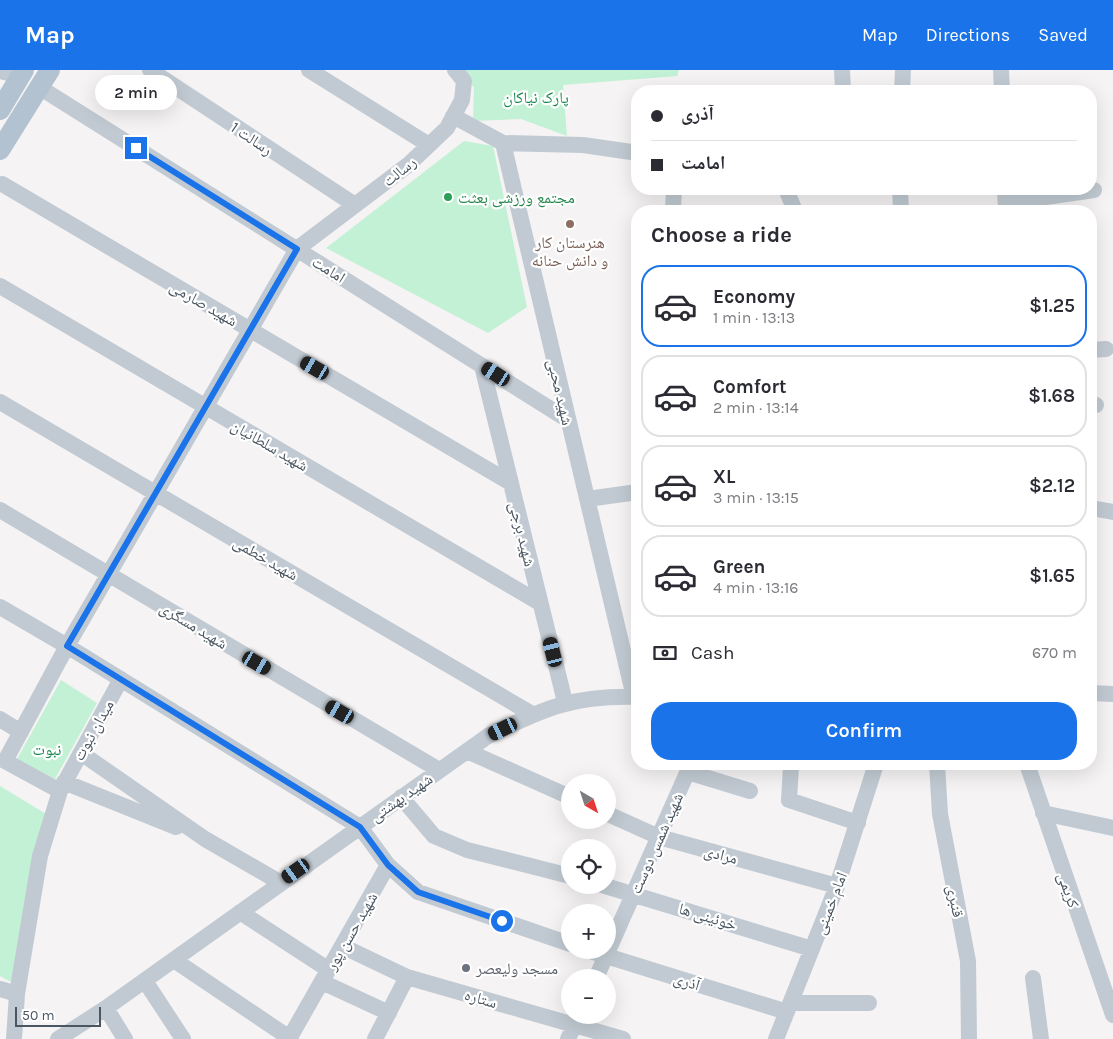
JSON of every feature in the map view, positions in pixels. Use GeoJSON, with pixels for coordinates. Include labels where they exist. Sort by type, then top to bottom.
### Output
{"type":"FeatureCollection","features":[{"type":"Feature","properties":{"kind":"main road"},"geometry":{"type":"LineString","coordinates":[[0,110],[22,73],[44,78],[0,150]]}},
{"type":"Feature","properties":{"kind":"street","name":"رسالت 1"},"geometry":{"type":"LineString","coordinates":[[150,70],[355,206]]}},
{"type":"Feature","properties":{"kind":"street"},"geometry":{"type":"LineString","coordinates":[[310,70],[429,145]]}},
{"type":"Feature","properties":{"kind":"street","name":"رسالت"},"geometry":{"type":"LineString","coordinates":[[297,249],[408,165],[447,128],[462,100],[464,81],[455,70]]}},
{"type":"Feature","properties":{"kind":"street"},"geometry":{"type":"LineString","coordinates":[[842,70],[843,85]]}},
{"type":"Feature","properties":{"kind":"street"},"geometry":{"type":"LineString","coordinates":[[902,85],[903,70]]}},
{"type":"Feature","properties":{"kind":"street"},"geometry":{"type":"LineString","coordinates":[[1001,70],[1002,85]]}},
{"type":"Feature","properties":{"kind":"street"},"geometry":{"type":"LineString","coordinates":[[0,71],[22,73]]}},
{"type":"Feature","properties":{"kind":"street","name":"امامت"},"geometry":{"type":"LineString","coordinates":[[44,78],[297,249],[568,420]]}},
{"type":"Feature","properties":{"kind":"street"},"geometry":{"type":"LineString","coordinates":[[453,116],[503,143],[583,145],[631,152]]}},
{"type":"Feature","properties":{"kind":"street","name":"شهید محبی"},"geometry":{"type":"LineString","coordinates":[[503,143],[631,677]]}},
{"type":"Feature","properties":{"kind":"street","name":"شهید صارمی"},"geometry":{"type":"LineString","coordinates":[[2,184],[510,483]]}},
{"type":"Feature","properties":{"kind":"street"},"geometry":{"type":"LineString","coordinates":[[1006,201],[1054,195]]}},
{"type":"Feature","properties":{"kind":"street"},"geometry":{"type":"LineString","coordinates":[[205,839],[62,786],[5,760],[108,574],[297,249]]}},
{"type":"Feature","properties":{"kind":"street","name":"شهید سلطانیان"},"geometry":{"type":"LineString","coordinates":[[0,286],[540,603]]}},
{"type":"Feature","properties":{"kind":"street","name":"شهید برجی"},"geometry":{"type":"LineString","coordinates":[[482,366],[565,702]]}},
{"type":"Feature","properties":{"kind":"street","name":"شهید خطمی"},"geometry":{"type":"LineString","coordinates":[[0,402],[532,714]]}},
{"type":"Feature","properties":{"kind":"street"},"geometry":{"type":"LineString","coordinates":[[587,499],[631,493]]}},
{"type":"Feature","properties":{"kind":"street"},"geometry":{"type":"LineString","coordinates":[[1097,509],[1113,512]]}},
{"type":"Feature","properties":{"kind":"street","name":"شهید مسگری"},"geometry":{"type":"LineString","coordinates":[[0,510],[440,770]]}},
{"type":"Feature","properties":{"kind":"street"},"geometry":{"type":"LineString","coordinates":[[0,607],[67,646],[360,827],[388,865],[418,892],[561,941]]}},
{"type":"Feature","properties":{"kind":"street","name":"میدان نبوت"},"geometry":{"type":"LineString","coordinates":[[62,786],[121,679]]}},
{"type":"Feature","properties":{"kind":"street"},"geometry":{"type":"LineString","coordinates":[[1097,693],[1113,694]]}},
{"type":"Feature","properties":{"kind":"street","name":"شهید بهشتی"},"geometry":{"type":"LineString","coordinates":[[57,1037],[106,1008],[145,981],[281,882],[488,736],[532,714],[565,702],[597,696],[631,697]]}},
{"type":"Feature","properties":{"kind":"street"},"geometry":{"type":"LineString","coordinates":[[0,719],[21,732]]}},
{"type":"Feature","properties":{"kind":"street"},"geometry":{"type":"LineString","coordinates":[[467,751],[561,793]]}},
{"type":"Feature","properties":{"kind":"street"},"geometry":{"type":"LineString","coordinates":[[81,753],[205,839],[281,882]]}},
{"type":"Feature","properties":{"kind":"street","name":"شهید شمس دوست"},"geometry":{"type":"LineString","coordinates":[[616,931],[688,770]]}},
{"type":"Feature","properties":{"kind":"street"},"geometry":{"type":"LineString","coordinates":[[694,770],[750,791]]}},
{"type":"Feature","properties":{"kind":"street"},"geometry":{"type":"LineString","coordinates":[[791,770],[789,800],[858,823]]}},
{"type":"Feature","properties":{"kind":"street","name":"امام خمینی"},"geometry":{"type":"LineString","coordinates":[[776,1039],[837,886],[874,770]]}},
{"type":"Feature","properties":{"kind":"street","name":"قنبری"},"geometry":{"type":"LineString","coordinates":[[937,770],[940,814],[968,961],[969,1039]]}},
{"type":"Feature","properties":{"kind":"street","name":"کریمی"},"geometry":{"type":"LineString","coordinates":[[1028,770],[1113,1015]]}},
{"type":"Feature","properties":{"kind":"street"},"geometry":{"type":"LineString","coordinates":[[14,1039],[4,991],[40,856],[62,786]]}},
{"type":"Feature","properties":{"kind":"street"},"geometry":{"type":"LineString","coordinates":[[401,797],[434,836],[467,850],[561,874]]}},
{"type":"Feature","properties":{"kind":"street"},"geometry":{"type":"LineString","coordinates":[[1043,813],[1113,828]]}},
{"type":"Feature","properties":{"kind":"street","name":"مرادی"},"geometry":{"type":"LineString","coordinates":[[616,818],[659,837],[837,886]]}},
{"type":"Feature","properties":{"kind":"street","name":"شهید حسن پور"},"geometry":{"type":"LineString","coordinates":[[290,1039],[388,865]]}},
{"type":"Feature","properties":{"kind":"street","name":"خوئینی ها"},"geometry":{"type":"LineString","coordinates":[[616,889],[812,949]]}},
{"type":"Feature","properties":{"kind":"street"},"geometry":{"type":"LineString","coordinates":[[240,912],[326,976],[389,1013]]}},
{"type":"Feature","properties":{"kind":"street","name":"ستاره"},"geometry":{"type":"LineString","coordinates":[[342,946],[407,977],[623,1039]]}},
{"type":"Feature","properties":{"kind":"street","name":"آذری"},"geometry":{"type":"LineString","coordinates":[[616,959],[789,1008],[869,1002]]}},
{"type":"Feature","properties":{"kind":"street"},"geometry":{"type":"LineString","coordinates":[[174,960],[290,1039]]}},
{"type":"Feature","properties":{"kind":"street"},"geometry":{"type":"LineString","coordinates":[[378,1038],[407,977]]}},
{"type":"Feature","properties":{"kind":"street"},"geometry":{"type":"LineString","coordinates":[[1033,978],[1041,1039]]}},
{"type":"Feature","properties":{"kind":"street"},"geometry":{"type":"LineString","coordinates":[[145,981],[183,1039]]}},
{"type":"Feature","properties":{"kind":"street"},"geometry":{"type":"LineString","coordinates":[[106,1008],[125,1039]]}},
{"type":"Feature","properties":{"kind":"green space","name":"پارک نیاکان"},"geometry":{"type":"Polygon","coordinates":[[[455,70],[679,70],[677,76],[563,85],[567,136],[521,119],[473,121],[474,87],[455,70]]]}},
{"type":"Feature","properties":{"kind":"green space","name":"مجتمع ورزشی بعثت"},"geometry":{"type":"Polygon","coordinates":[[[464,141],[493,146],[527,307],[488,333],[326,248],[464,141]]]}},
{"type":"Feature","properties":{"kind":"green space","name":"نبوت"},"geometry":{"type":"Polygon","coordinates":[[[61,680],[97,703],[55,779],[17,759],[61,680]]]}},
{"type":"Feature","properties":{"kind":"green space"},"geometry":{"type":"Polygon","coordinates":[[[0,786],[51,817],[11,982],[0,976],[0,786]]]}},
{"type":"Feature","properties":{"kind":"place","name":"مجتمع ورزشی بعثت"},"geometry":{"type":"Point","coordinates":[448,197]}},
{"type":"Feature","properties":{"kind":"place","name":"هنرستان کار و دانش حنانه"},"geometry":{"type":"Point","coordinates":[570,224]}},
{"type":"Feature","properties":{"kind":"place","name":"مسجد ولیعصر"},"geometry":{"type":"Point","coordinates":[466,968]}},
{"type":"Feature","properties":{"kind":"route"},"geometry":{"type":"LineString","coordinates":[[136,148],[297,249],[67,646],[360,827],[388,865],[418,892],[502,921]]}}]}
